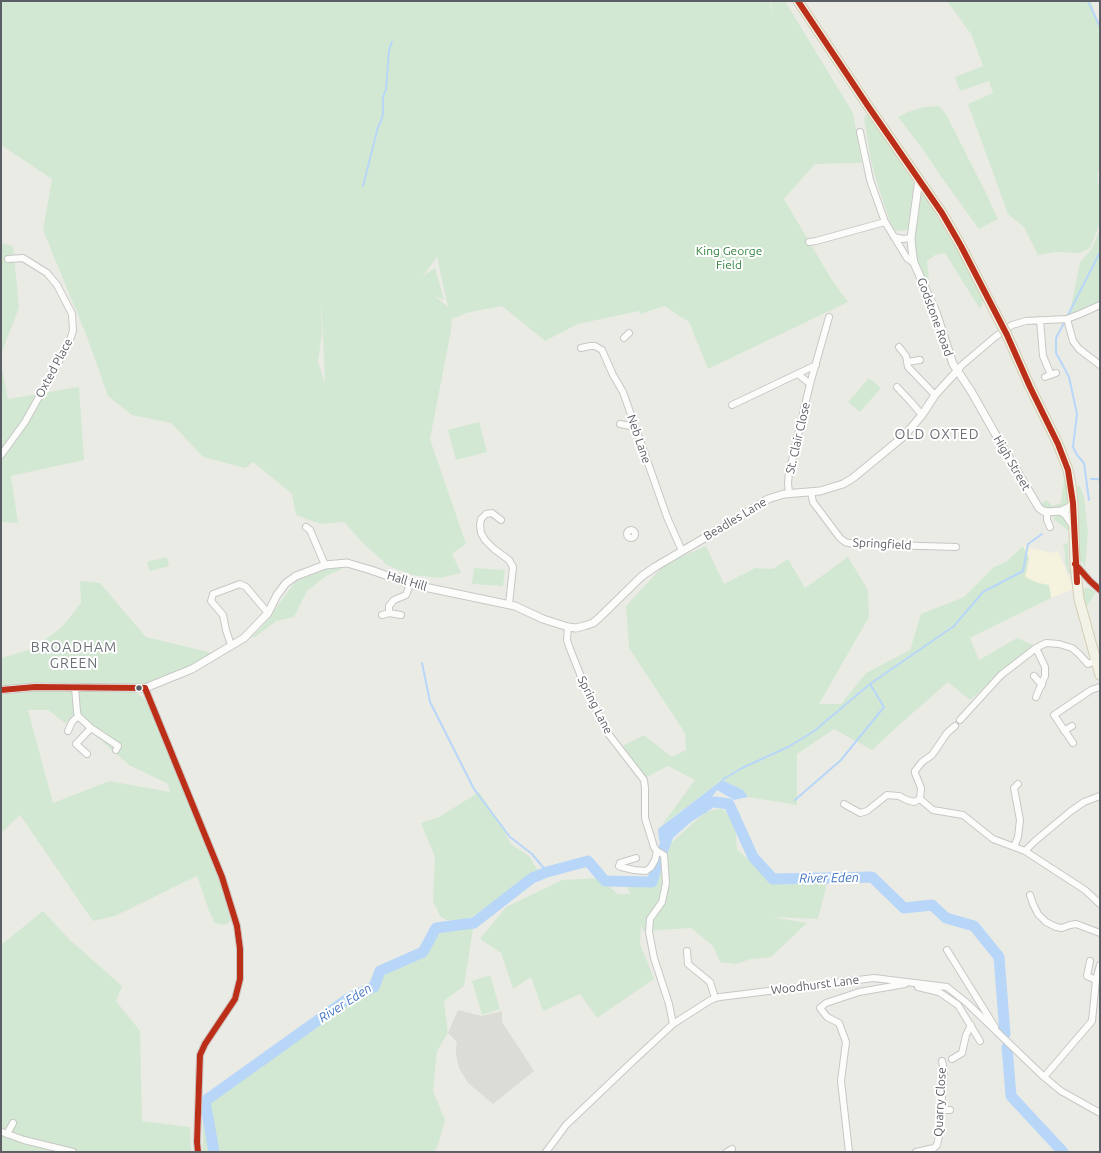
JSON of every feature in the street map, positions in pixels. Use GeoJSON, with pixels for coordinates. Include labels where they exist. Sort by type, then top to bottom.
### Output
{"type":"FeatureCollection","features":[{"type":"Feature","properties":{"kind":"main road"},"geometry":{"type":"LineString","coordinates":[[798,1],[942,213],[961,246],[1002,326],[1064,459],[1071,485],[1073,503],[1075,564],[1079,599],[1100,675]]}},
{"type":"Feature","properties":{"kind":"street","name":"Godstone Road"},"geometry":{"type":"LineString","coordinates":[[860,132],[870,180],[885,222],[907,258],[914,263]]}},
{"type":"Feature","properties":{"kind":"street","name":"Godstone Road"},"geometry":{"type":"LineString","coordinates":[[919,179],[911,238],[914,263],[936,312],[953,364],[957,371]]}},
{"type":"Feature","properties":{"kind":"street"},"geometry":{"type":"LineString","coordinates":[[809,242],[885,222]]}},
{"type":"Feature","properties":{"kind":"street"},"geometry":{"type":"LineString","coordinates":[[894,237],[903,239],[911,238]]}},
{"type":"Feature","properties":{"kind":"street","name":"Oxted Place"},"geometry":{"type":"LineString","coordinates":[[1,455],[25,422],[68,345],[73,331],[72,314],[57,285],[47,273],[24,258],[8,260]]}},
{"type":"Feature","properties":{"kind":"street"},"geometry":{"type":"LineString","coordinates":[[957,371],[962,365],[1007,327],[1021,322],[1064,319],[1100,305]]}},
{"type":"Feature","properties":{"kind":"street","name":"St. Clair Close"},"geometry":{"type":"LineString","coordinates":[[789,494],[789,473],[810,384],[829,317]]}},
{"type":"Feature","properties":{"kind":"street"},"geometry":{"type":"LineString","coordinates":[[1064,319],[1073,341],[1079,349],[1100,365]]}},
{"type":"Feature","properties":{"kind":"street"},"geometry":{"type":"LineString","coordinates":[[1040,320],[1043,356],[1051,375]]}},
{"type":"Feature","properties":{"kind":"street"},"geometry":{"type":"LineString","coordinates":[[624,338],[629,333]]}},
{"type":"Feature","properties":{"kind":"street","name":"Neb Lane"},"geometry":{"type":"LineString","coordinates":[[581,348],[595,346],[602,350],[613,375],[623,392],[667,517],[682,551]]}},
{"type":"Feature","properties":{"kind":"street"},"geometry":{"type":"LineString","coordinates":[[899,348],[906,356],[908,367],[935,395]]}},
{"type":"Feature","properties":{"kind":"street"},"geometry":{"type":"LineString","coordinates":[[907,362],[920,360]]}},
{"type":"Feature","properties":{"kind":"street"},"geometry":{"type":"LineString","coordinates":[[732,405],[816,365]]}},
{"type":"Feature","properties":{"kind":"street","name":"Beadles Lane"},"geometry":{"type":"LineString","coordinates":[[682,551],[735,520],[768,498],[781,494],[811,492],[834,487],[853,478],[904,436],[922,415],[935,395],[957,371]]}},
{"type":"Feature","properties":{"kind":"street","name":"High Street"},"geometry":{"type":"LineString","coordinates":[[957,371],[968,385],[980,409],[1039,508],[1046,512],[1050,527]]}},
{"type":"Feature","properties":{"kind":"street"},"geometry":{"type":"LineString","coordinates":[[798,374],[810,384]]}},
{"type":"Feature","properties":{"kind":"street"},"geometry":{"type":"LineString","coordinates":[[897,387],[922,415]]}},
{"type":"Feature","properties":{"kind":"street"},"geometry":{"type":"LineString","coordinates":[[620,424],[635,427]]}},
{"type":"Feature","properties":{"kind":"street","name":"Springfield"},"geometry":{"type":"LineString","coordinates":[[811,492],[813,502],[840,538],[846,542],[853,544],[956,548]]}},
{"type":"Feature","properties":{"kind":"street"},"geometry":{"type":"LineString","coordinates":[[1046,512],[1061,511],[1070,507],[1073,503]]}},
{"type":"Feature","properties":{"kind":"street"},"geometry":{"type":"LineString","coordinates":[[1061,511],[1066,515],[1074,529]]}},
{"type":"Feature","properties":{"kind":"street"},"geometry":{"type":"LineString","coordinates":[[501,520],[492,513],[486,514],[481,519],[480,525],[481,533],[485,540],[509,560],[513,567],[509,604]]}},
{"type":"Feature","properties":{"kind":"street"},"geometry":{"type":"LineString","coordinates":[[306,527],[310,530],[324,565]]}},
{"type":"Feature","properties":{"kind":"street","name":"Hall Hill"},"geometry":{"type":"LineString","coordinates":[[145,688],[192,669],[244,638],[268,613],[286,583],[296,576],[324,565],[347,563],[410,584],[509,604],[543,619],[576,628],[592,623],[611,608],[642,576],[654,567],[682,551]]}},
{"type":"Feature","properties":{"kind":"street"},"geometry":{"type":"LineString","coordinates":[[1075,564],[1100,590]]}},
{"type":"Feature","properties":{"kind":"street"},"geometry":{"type":"LineString","coordinates":[[1077,582],[1090,581]]}},
{"type":"Feature","properties":{"kind":"street"},"geometry":{"type":"LineString","coordinates":[[231,645],[223,615],[211,601],[213,594],[240,584],[246,587],[268,613]]}},
{"type":"Feature","properties":{"kind":"street"},"geometry":{"type":"LineString","coordinates":[[389,613],[389,606],[394,600],[406,595],[410,584]]}},
{"type":"Feature","properties":{"kind":"street"},"geometry":{"type":"LineString","coordinates":[[382,615],[389,613],[401,615]]}},
{"type":"Feature","properties":{"kind":"street","name":"Spring Lane"},"geometry":{"type":"LineString","coordinates":[[568,627],[567,640],[570,649],[582,679],[607,732],[644,780],[645,818],[654,847],[657,851],[664,855],[666,883],[662,902],[650,919],[649,932],[654,958],[669,1004],[673,1024]]}},
{"type":"Feature","properties":{"kind":"street"},"geometry":{"type":"LineString","coordinates":[[960,720],[1001,675],[1036,648],[1046,643],[1059,644],[1072,648],[1088,664],[1095,661]]}},
{"type":"Feature","properties":{"kind":"street"},"geometry":{"type":"LineString","coordinates":[[1036,648],[1045,667],[1045,676],[1036,696]]}},
{"type":"Feature","properties":{"kind":"street"},"geometry":{"type":"LineString","coordinates":[[1034,676],[1042,685]]}},
{"type":"Feature","properties":{"kind":"street"},"geometry":{"type":"LineString","coordinates":[[75,687],[78,716],[91,728],[118,746],[116,750]]}},
{"type":"Feature","properties":{"kind":"street"},"geometry":{"type":"LineString","coordinates":[[1,690],[75,687],[145,688],[222,877],[237,926],[240,949],[240,979],[235,998],[204,1044],[200,1055],[197,1142],[198,1152]]}},
{"type":"Feature","properties":{"kind":"street"},"geometry":{"type":"LineString","coordinates":[[1073,743],[1054,715],[1091,690],[1100,687]]}},
{"type":"Feature","properties":{"kind":"street"},"geometry":{"type":"LineString","coordinates":[[68,731],[72,722],[78,716]]}},
{"type":"Feature","properties":{"kind":"street"},"geometry":{"type":"LineString","coordinates":[[920,799],[921,788],[915,771],[922,762],[932,755],[947,732],[955,726]]}},
{"type":"Feature","properties":{"kind":"street"},"geometry":{"type":"LineString","coordinates":[[1064,730],[1072,726]]}},
{"type":"Feature","properties":{"kind":"street"},"geometry":{"type":"LineString","coordinates":[[87,754],[76,744],[91,728]]}},
{"type":"Feature","properties":{"kind":"street"},"geometry":{"type":"LineString","coordinates":[[1014,787],[1020,820],[1018,837],[1014,847]]}},
{"type":"Feature","properties":{"kind":"street"},"geometry":{"type":"LineString","coordinates":[[844,804],[860,813],[867,811],[887,795],[899,796],[914,802],[920,799]]}},
{"type":"Feature","properties":{"kind":"street"},"geometry":{"type":"LineString","coordinates":[[1025,851],[1071,810],[1084,802],[1100,796]]}},
{"type":"Feature","properties":{"kind":"street"},"geometry":{"type":"LineString","coordinates":[[920,799],[933,810],[963,815],[993,839],[1025,851],[1085,890],[1100,904]]}},
{"type":"Feature","properties":{"kind":"street"},"geometry":{"type":"LineString","coordinates":[[636,858],[620,863],[620,866],[634,870],[646,871],[651,867],[655,860],[657,851]]}},
{"type":"Feature","properties":{"kind":"street"},"geometry":{"type":"LineString","coordinates":[[1030,895],[1038,914],[1046,922],[1062,928],[1076,924],[1100,933]]}},
{"type":"Feature","properties":{"kind":"street"},"geometry":{"type":"LineString","coordinates":[[947,950],[1001,1036]]}},
{"type":"Feature","properties":{"kind":"street"},"geometry":{"type":"LineString","coordinates":[[687,951],[688,964],[710,982],[715,998]]}},
{"type":"Feature","properties":{"kind":"street"},"geometry":{"type":"LineString","coordinates":[[1090,960],[1087,976],[1096,980]]}},
{"type":"Feature","properties":{"kind":"street"},"geometry":{"type":"LineString","coordinates":[[1044,1077],[1092,1022],[1096,980],[1100,968]]}},
{"type":"Feature","properties":{"kind":"street","name":"Woodhurst Lane"},"geometry":{"type":"LineString","coordinates":[[546,1152],[566,1124],[673,1024],[715,998],[874,978],[947,987],[967,1003],[1044,1077],[1061,1090],[1100,1113]]}},
{"type":"Feature","properties":{"kind":"street"},"geometry":{"type":"LineString","coordinates":[[849,1152],[841,1081],[846,1042],[839,1023],[827,1017],[820,1008],[826,1003],[859,992],[913,983]]}},
{"type":"Feature","properties":{"kind":"street"},"geometry":{"type":"LineString","coordinates":[[906,984],[940,992],[958,1005],[980,1041]]}},
{"type":"Feature","properties":{"kind":"street"},"geometry":{"type":"LineString","coordinates":[[952,1059],[962,1053],[966,1035],[971,1025]]}},
{"type":"Feature","properties":{"kind":"street","name":"Quarry Close"},"geometry":{"type":"LineString","coordinates":[[916,1152],[929,1150],[937,1145],[944,1070],[942,1061]]}},
{"type":"Feature","properties":{"kind":"street"},"geometry":{"type":"LineString","coordinates":[[941,1110],[950,1110]]}},
{"type":"Feature","properties":{"kind":"street"},"geometry":{"type":"LineString","coordinates":[[13,1123],[5,1133],[24,1140],[73,1152]]}},
{"type":"Feature","properties":{"kind":"shaded area"},"geometry":{"type":"Polygon","coordinates":[[[1023,546],[1051,553],[1058,551],[1073,589],[1051,598],[1049,585],[1038,583],[1024,577],[1029,558],[1023,546]]]}},
{"type":"Feature","properties":{"kind":"shaded area"},"geometry":{"type":"Polygon","coordinates":[[[458,1010],[482,1016],[502,1011],[502,1022],[534,1071],[493,1104],[468,1083],[459,1068],[456,1054],[457,1042],[448,1033],[458,1010]]]}},
{"type":"Feature","properties":{"kind":"green space","name":"King George Field"},"geometry":{"type":"Polygon","coordinates":[[[1,1],[770,1],[772,16],[771,1],[785,1],[853,113],[862,163],[815,164],[784,199],[832,280],[848,302],[708,369],[689,322],[664,306],[641,314],[639,311],[578,324],[545,341],[502,306],[466,313],[453,319],[452,316],[451,331],[430,439],[466,544],[452,554],[461,573],[440,578],[412,575],[387,565],[362,542],[344,522],[320,524],[296,515],[292,494],[253,462],[245,468],[203,457],[171,423],[132,415],[108,396],[87,337],[43,230],[52,179],[1,145],[1,1]],[[437,257],[423,276],[435,268],[444,300],[435,296],[448,307],[437,257]],[[321,304],[322,333],[318,362],[325,383],[322,315],[321,304]]]}},
{"type":"Feature","properties":{"kind":"green space"},"geometry":{"type":"Polygon","coordinates":[[[947,1],[1091,1],[1097,22],[1100,23],[1100,167],[1098,173],[1098,184],[1100,190],[1100,223],[1090,248],[1079,253],[1056,252],[1038,255],[1024,227],[1008,214],[968,104],[993,93],[989,81],[960,91],[955,77],[983,66],[971,34],[947,1]]]}},
{"type":"Feature","properties":{"kind":"green space"},"geometry":{"type":"Polygon","coordinates":[[[939,106],[946,114],[998,219],[979,229],[898,117],[924,107],[939,106]]]}},
{"type":"Feature","properties":{"kind":"green space"},"geometry":{"type":"Polygon","coordinates":[[[867,113],[910,173],[914,184],[908,230],[893,231],[871,161],[864,118],[867,113]]]}},
{"type":"Feature","properties":{"kind":"green space"},"geometry":{"type":"Polygon","coordinates":[[[922,192],[963,258],[985,297],[980,309],[945,253],[935,255],[927,261],[929,280],[926,281],[923,274],[922,275],[915,247],[915,232],[922,192]]]}},
{"type":"Feature","properties":{"kind":"green space"},"geometry":{"type":"Polygon","coordinates":[[[1100,229],[1100,301],[1069,317],[1080,262],[1091,250],[1100,229]]]}},
{"type":"Feature","properties":{"kind":"green space"},"geometry":{"type":"Polygon","coordinates":[[[1,243],[13,246],[19,308],[1,354],[1,243]]]}},
{"type":"Feature","properties":{"kind":"green space"},"geometry":{"type":"Polygon","coordinates":[[[1,364],[8,399],[79,387],[84,460],[11,476],[18,523],[1,522],[1,364]]]}},
{"type":"Feature","properties":{"kind":"green space"},"geometry":{"type":"Polygon","coordinates":[[[869,378],[881,388],[860,412],[848,402],[869,378]]]}},
{"type":"Feature","properties":{"kind":"green space"},"geometry":{"type":"Polygon","coordinates":[[[479,422],[487,452],[456,460],[448,430],[479,422]]]}},
{"type":"Feature","properties":{"kind":"green space"},"geometry":{"type":"Polygon","coordinates":[[[1064,479],[1066,479],[1069,502],[1063,508],[1043,508],[1040,504],[1047,500],[1052,506],[1061,503],[1064,479]]]}},
{"type":"Feature","properties":{"kind":"green space"},"geometry":{"type":"Polygon","coordinates":[[[1077,486],[1080,486],[1084,497],[1088,533],[1085,567],[1079,558],[1079,508],[1077,486]]]}},
{"type":"Feature","properties":{"kind":"green space"},"geometry":{"type":"Polygon","coordinates":[[[1053,515],[1064,516],[1070,526],[1069,531],[1054,520],[1053,515]]]}},
{"type":"Feature","properties":{"kind":"green space"},"geometry":{"type":"Polygon","coordinates":[[[1068,542],[1069,568],[1072,573],[1069,574],[1065,562],[1063,545],[1068,542]]]}},
{"type":"Feature","properties":{"kind":"green space"},"geometry":{"type":"Polygon","coordinates":[[[706,546],[724,584],[755,568],[773,569],[788,559],[805,588],[848,557],[868,590],[869,617],[819,704],[841,704],[866,673],[910,650],[921,614],[964,597],[994,567],[1006,562],[1023,546],[1029,558],[1025,577],[1038,583],[1049,585],[1051,598],[970,638],[979,660],[1017,638],[1033,645],[970,700],[948,682],[872,750],[834,729],[797,754],[797,805],[748,797],[743,790],[722,780],[661,826],[695,780],[668,766],[645,778],[623,746],[644,735],[672,757],[686,750],[685,733],[629,648],[626,606],[665,564],[706,546]]]}},
{"type":"Feature","properties":{"kind":"green space"},"geometry":{"type":"Polygon","coordinates":[[[167,557],[169,566],[150,571],[147,562],[167,557]]]}},
{"type":"Feature","properties":{"kind":"green space"},"geometry":{"type":"Polygon","coordinates":[[[342,565],[342,569],[326,576],[307,591],[294,617],[276,621],[255,637],[251,637],[262,627],[295,582],[318,569],[342,565]]]}},
{"type":"Feature","properties":{"kind":"green space"},"geometry":{"type":"Polygon","coordinates":[[[474,568],[505,570],[503,586],[472,584],[474,568]]]}},
{"type":"Feature","properties":{"kind":"green space"},"geometry":{"type":"Polygon","coordinates":[[[80,581],[100,583],[146,637],[217,654],[145,688],[141,681],[142,684],[134,685],[134,692],[143,697],[148,704],[206,844],[227,900],[231,915],[231,920],[229,923],[223,925],[215,923],[209,911],[197,876],[115,916],[93,921],[20,815],[1,833],[1,694],[24,692],[23,686],[1,687],[1,658],[32,649],[61,628],[81,603],[80,581]],[[28,710],[53,803],[109,781],[170,792],[168,784],[129,765],[74,717],[65,723],[48,710],[28,710]]]}},
{"type":"Feature","properties":{"kind":"green space"},"geometry":{"type":"Polygon","coordinates":[[[1085,588],[1089,588],[1096,592],[1086,608],[1083,591],[1085,588]]]}},
{"type":"Feature","properties":{"kind":"green space"},"geometry":{"type":"Polygon","coordinates":[[[479,792],[502,826],[511,844],[529,856],[538,871],[519,881],[507,892],[472,917],[462,921],[446,920],[440,916],[433,901],[435,857],[421,823],[439,817],[479,792]]]}},
{"type":"Feature","properties":{"kind":"green space"},"geometry":{"type":"Polygon","coordinates":[[[722,808],[735,821],[737,849],[765,875],[827,883],[818,919],[772,917],[807,923],[771,957],[751,959],[736,964],[720,962],[713,946],[691,928],[643,931],[641,923],[640,944],[654,979],[597,1018],[580,994],[543,1011],[531,977],[513,989],[501,953],[480,939],[506,907],[562,880],[599,878],[618,894],[631,894],[625,885],[648,885],[658,860],[668,862],[667,847],[705,812],[722,808]]]}},
{"type":"Feature","properties":{"kind":"green space"},"geometry":{"type":"Polygon","coordinates":[[[43,911],[70,940],[122,986],[116,1001],[140,1031],[142,1121],[190,1127],[191,1152],[1,1152],[1,945],[43,911]]]}},
{"type":"Feature","properties":{"kind":"green space"},"geometry":{"type":"Polygon","coordinates":[[[474,923],[464,986],[444,1001],[448,1033],[437,1051],[433,1091],[445,1120],[438,1145],[434,1152],[203,1152],[203,1121],[205,1101],[349,998],[374,987],[380,971],[422,952],[436,928],[474,923]]]}},
{"type":"Feature","properties":{"kind":"green space"},"geometry":{"type":"Polygon","coordinates":[[[490,975],[500,1009],[482,1015],[472,981],[490,975]]]}},
{"type":"Feature","properties":{"kind":"water"},"geometry":{"type":"Polygon","coordinates":[[[722,780],[743,790],[748,797],[734,800],[717,790],[712,797],[723,799],[729,804],[719,804],[691,822],[673,838],[665,848],[659,840],[658,829],[722,780]]]}},
{"type":"Feature","properties":{"kind":"waterway"},"geometry":{"type":"LineString","coordinates":[[1088,1],[1100,27]]}},
{"type":"Feature","properties":{"kind":"waterway"},"geometry":{"type":"LineString","coordinates":[[363,186],[378,127],[383,114],[383,97],[386,89],[389,50],[392,42]]}},
{"type":"Feature","properties":{"kind":"waterway"},"geometry":{"type":"LineString","coordinates":[[1067,317],[1100,252]]}},
{"type":"Feature","properties":{"kind":"waterway"},"geometry":{"type":"LineString","coordinates":[[1065,321],[1056,338],[1056,353],[1069,377],[1077,414],[1073,447],[1077,455],[1084,463],[1089,500]]}},
{"type":"Feature","properties":{"kind":"waterway"},"geometry":{"type":"LineString","coordinates":[[1091,479],[1098,479],[1100,481]]}},
{"type":"Feature","properties":{"kind":"waterway"},"geometry":{"type":"LineString","coordinates":[[722,780],[742,768],[788,747],[813,732],[870,684],[954,626],[983,592],[1023,571],[1028,544],[1042,534]]}},
{"type":"Feature","properties":{"kind":"waterway"},"geometry":{"type":"LineString","coordinates":[[422,663],[430,702],[474,789],[510,837],[532,854],[547,872]]}},
{"type":"Feature","properties":{"kind":"waterway"},"geometry":{"type":"LineString","coordinates":[[795,800],[841,760],[884,707],[870,684]]}},
{"type":"Feature","properties":{"kind":"waterway","name":"River Eden"},"geometry":{"type":"LineString","coordinates":[[715,802],[729,804],[753,857],[773,879],[872,877],[904,908],[932,905],[946,918],[974,926],[999,957],[1005,1034]]}},
{"type":"Feature","properties":{"kind":"waterway","name":"River Eden"},"geometry":{"type":"LineString","coordinates":[[663,850],[669,833]]}},
{"type":"Feature","properties":{"kind":"waterway","name":"River Eden"},"geometry":{"type":"LineString","coordinates":[[214,1152],[205,1101],[349,998],[374,987],[380,971],[423,952],[436,928],[474,923],[532,878],[547,872],[588,861],[605,881],[652,882],[659,857]]}},
{"type":"Feature","properties":{"kind":"waterway","name":"River Eden"},"geometry":{"type":"LineString","coordinates":[[1007,1047],[1011,1096],[1063,1152]]}},
{"type":"Feature","properties":{"kind":"transit line"},"geometry":{"type":"LineString","coordinates":[[798,1],[942,213],[961,246],[1007,335],[1030,387],[1058,444],[1068,470],[1073,503],[1077,582]]}},
{"type":"Feature","properties":{"kind":"transit line"},"geometry":{"type":"LineString","coordinates":[[1075,564],[1100,590]]}},
{"type":"Feature","properties":{"kind":"transit line"},"geometry":{"type":"LineString","coordinates":[[1,690],[35,687],[145,688]]}},
{"type":"Feature","properties":{"kind":"transit line"},"geometry":{"type":"LineString","coordinates":[[145,688],[222,877],[237,926],[240,949],[240,979],[235,999],[205,1044],[200,1055],[197,1142],[198,1152]]}},
{"type":"Feature","properties":{"kind":"district","name":"OLD OXTED"},"geometry":{"type":"Point","coordinates":[937,434]}},
{"type":"Feature","properties":{"kind":"district","name":"BROADHAM GREEN"},"geometry":{"type":"Point","coordinates":[74,656]}}]}
